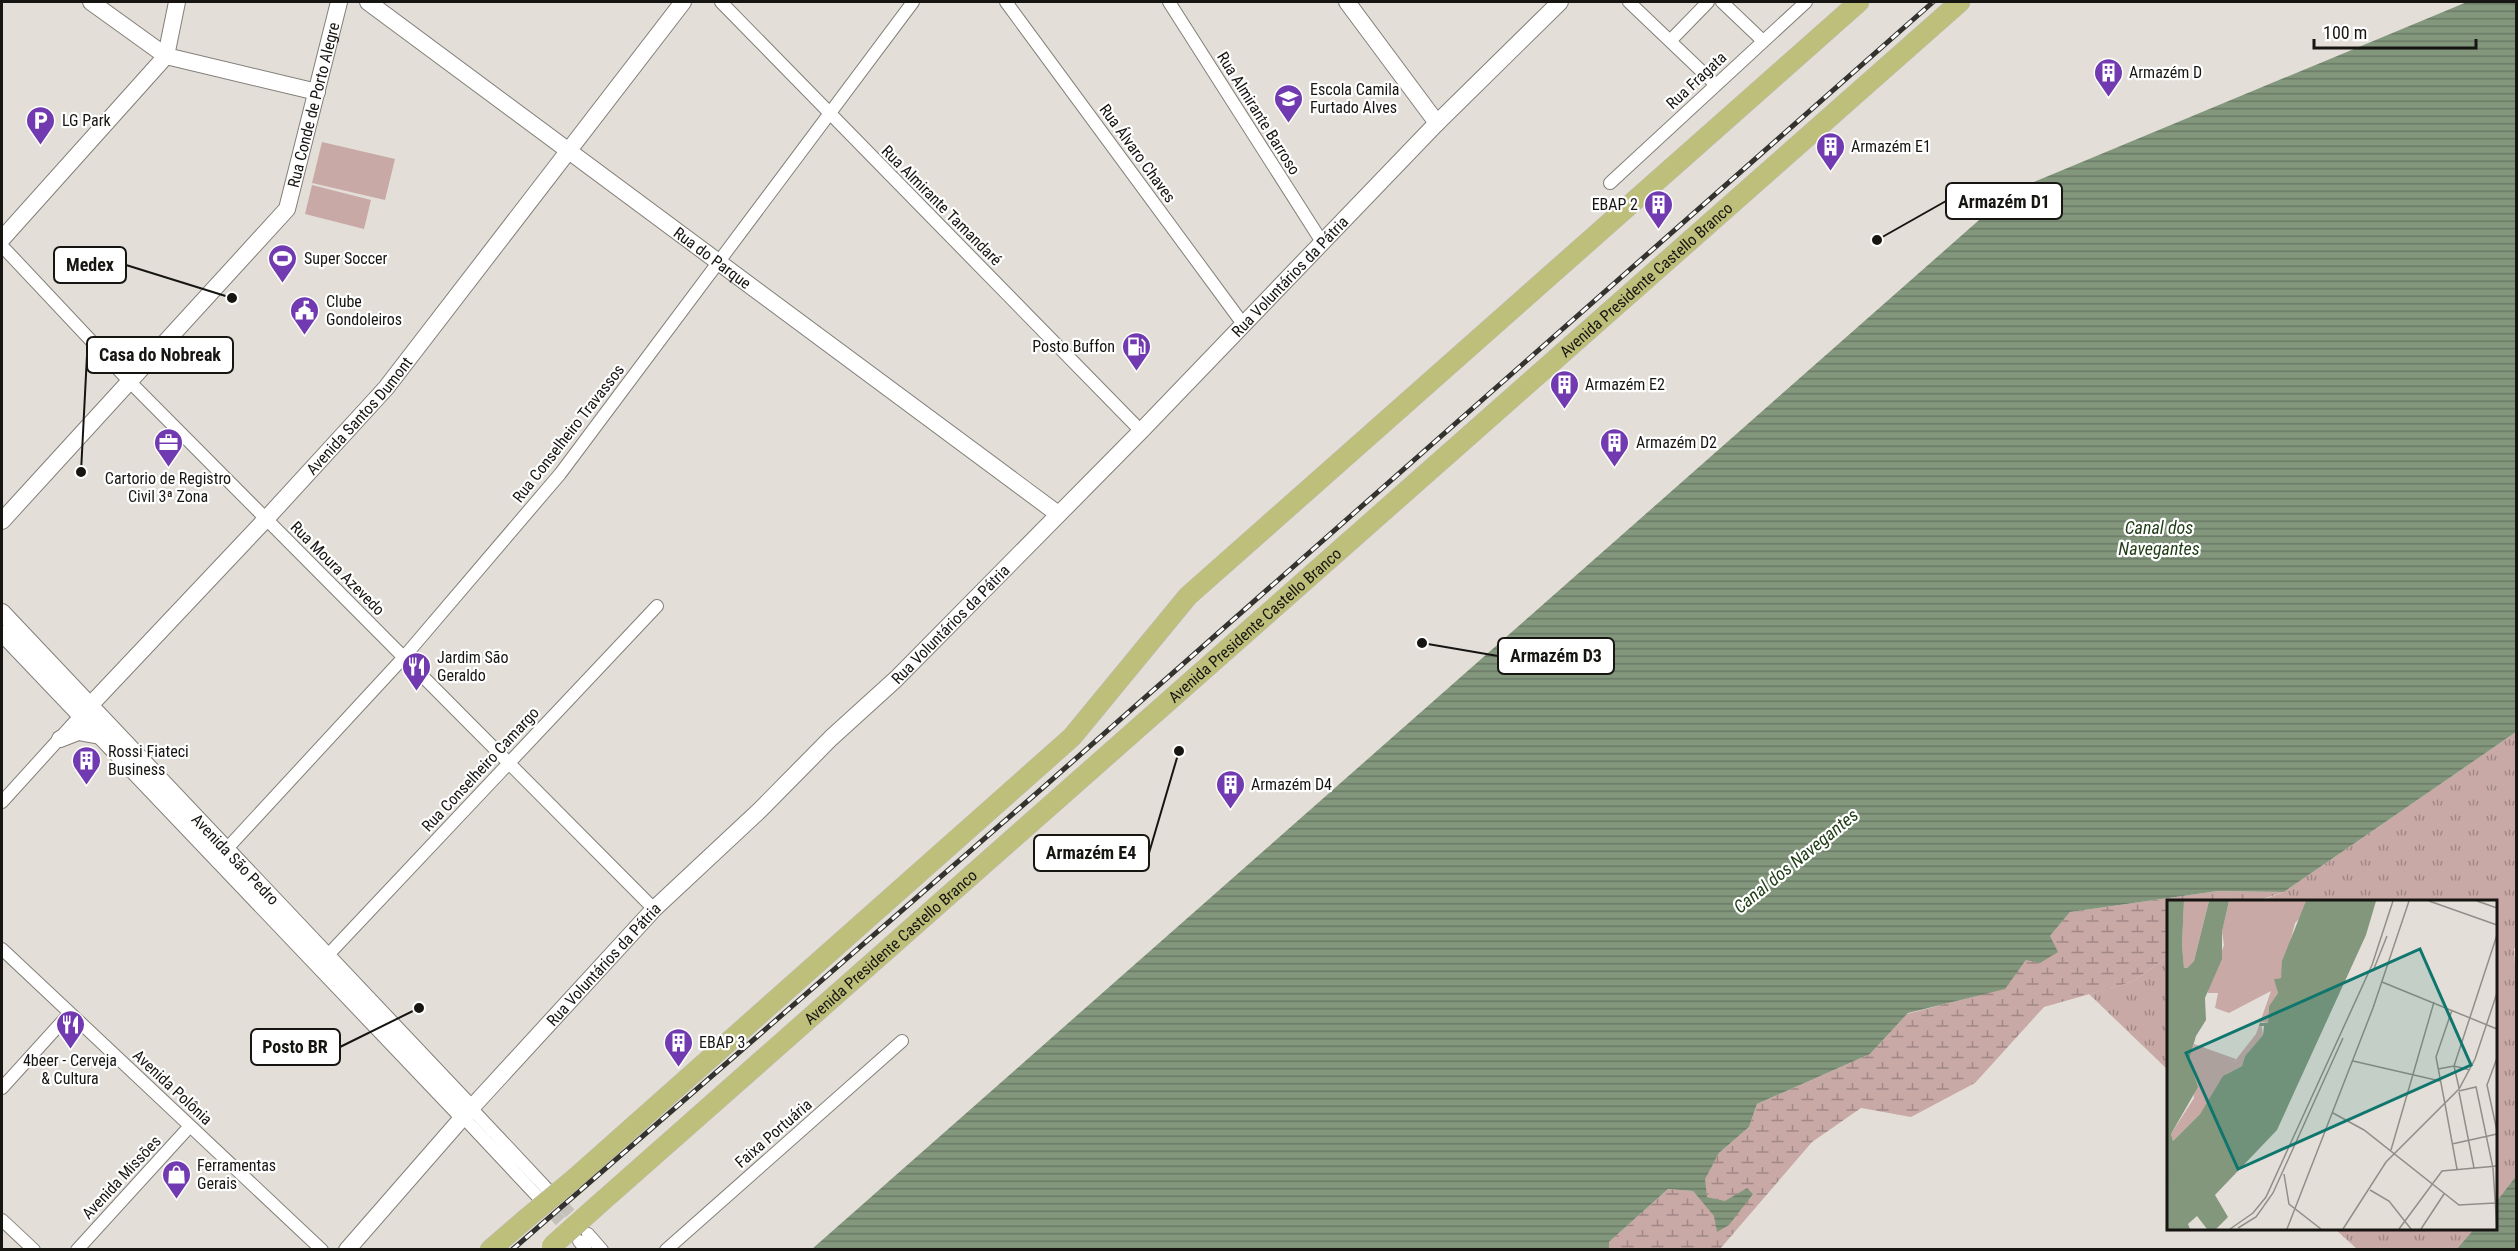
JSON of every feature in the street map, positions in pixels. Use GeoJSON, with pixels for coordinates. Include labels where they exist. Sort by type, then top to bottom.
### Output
{"type":"FeatureCollection","features":[{"type":"Feature","properties":{"kind":"main road"},"geometry":{"type":"LineString","coordinates":[[490,1250],[574,1179],[1072,737],[1188,596],[1859,2]]}},
{"type":"Feature","properties":{"kind":"main road","name":"Avenida Presidente Castello Branco"},"geometry":{"type":"LineString","coordinates":[[550,1248],[1960,2]]}},
{"type":"Feature","properties":{"kind":"street"},"geometry":{"type":"LineString","coordinates":[[91,2],[166,56],[317,92]]}},
{"type":"Feature","properties":{"kind":"street"},"geometry":{"type":"LineString","coordinates":[[2,239],[166,56],[177,2]]}},
{"type":"Feature","properties":{"kind":"street","name":"Rua Conde de Porto Alegre"},"geometry":{"type":"LineString","coordinates":[[129,381],[287,209],[339,2]]}},
{"type":"Feature","properties":{"kind":"street","name":"Rua do Parque"},"geometry":{"type":"LineString","coordinates":[[368,2],[1058,514]]}},
{"type":"Feature","properties":{"kind":"street","name":"Avenida Santos Dumont"},"geometry":{"type":"LineString","coordinates":[[4,794],[60,739],[386,388],[683,2]]}},
{"type":"Feature","properties":{"kind":"street","name":"Rua Almirante Tamandaré"},"geometry":{"type":"LineString","coordinates":[[722,2],[1141,431]]}},
{"type":"Feature","properties":{"kind":"street","name":"Rua Conselheiro Travassos"},"geometry":{"type":"LineString","coordinates":[[222,854],[404,657],[560,474],[913,2]]}},
{"type":"Feature","properties":{"kind":"street","name":"Rua Álvaro Chaves"},"geometry":{"type":"LineString","coordinates":[[1006,2],[1243,324]]}},
{"type":"Feature","properties":{"kind":"street","name":"Rua Almirante Barroso"},"geometry":{"type":"LineString","coordinates":[[1169,2],[1322,242]]}},
{"type":"Feature","properties":{"kind":"street"},"geometry":{"type":"LineString","coordinates":[[1347,2],[1437,123]]}},
{"type":"Feature","properties":{"kind":"street","name":"Rua Voluntários da Pátria"},"geometry":{"type":"LineString","coordinates":[[346,1250],[467,1112],[654,909],[761,809],[831,738],[896,679],[1141,431],[1437,123],[1560,2]]}},
{"type":"Feature","properties":{"kind":"street"},"geometry":{"type":"LineString","coordinates":[[1629,2],[1715,84]]}},
{"type":"Feature","properties":{"kind":"street"},"geometry":{"type":"LineString","coordinates":[[1670,41],[1708,2]]}},
{"type":"Feature","properties":{"kind":"street"},"geometry":{"type":"LineString","coordinates":[[1722,2],[1763,41]]}},
{"type":"Feature","properties":{"kind":"street","name":"Rua Fragata"},"geometry":{"type":"LineString","coordinates":[[1610,183],[1806,2]]}},
{"type":"Feature","properties":{"kind":"street","name":"Rua Moura Azevedo"},"geometry":{"type":"LineString","coordinates":[[2,239],[129,381],[654,909]]}},
{"type":"Feature","properties":{"kind":"street"},"geometry":{"type":"LineString","coordinates":[[2,521],[129,381]]}},
{"type":"Feature","properties":{"kind":"street","name":"Rua Conselheiro Camargo"},"geometry":{"type":"LineString","coordinates":[[327,956],[657,606]]}},
{"type":"Feature","properties":{"kind":"street","name":"Avenida São Pedro"},"geometry":{"type":"LineString","coordinates":[[2,612],[85,711],[100,736],[327,956],[467,1112]]}},
{"type":"Feature","properties":{"kind":"street","name":"Avenida São Pedro"},"geometry":{"type":"LineString","coordinates":[[2,633],[85,711],[467,1112]]}},
{"type":"Feature","properties":{"kind":"street"},"geometry":{"type":"LineString","coordinates":[[60,739],[78,732],[100,736]]}},
{"type":"Feature","properties":{"kind":"street","name":"Avenida Polônia"},"geometry":{"type":"LineString","coordinates":[[2,949],[322,1250]]}},
{"type":"Feature","properties":{"kind":"street"},"geometry":{"type":"LineString","coordinates":[[2,1088],[70,1013]]}},
{"type":"Feature","properties":{"kind":"street","name":"Faixa Portuária"},"geometry":{"type":"LineString","coordinates":[[666,1250],[903,1041]]}},
{"type":"Feature","properties":{"kind":"street"},"geometry":{"type":"LineString","coordinates":[[467,1112],[544,1194]]}},
{"type":"Feature","properties":{"kind":"street","name":"Avenida Missões"},"geometry":{"type":"LineString","coordinates":[[77,1250],[190,1126]]}},
{"type":"Feature","properties":{"kind":"street"},"geometry":{"type":"LineString","coordinates":[[2,1220],[34,1250]]}},
{"type":"Feature","properties":{"kind":"street"},"geometry":{"type":"LineString","coordinates":[[584,1241],[602,1250]]}},
{"type":"Feature","properties":{"kind":"green space"},"geometry":{"type":"Polygon","coordinates":[[[322,142],[395,159],[385,200],[312,183],[322,142]]]}},
{"type":"Feature","properties":{"kind":"green space"},"geometry":{"type":"Polygon","coordinates":[[[312,185],[371,200],[364,229],[305,214],[312,185]]]}},
{"type":"Feature","properties":{"kind":"green space"},"geometry":{"type":"Polygon","coordinates":[[[2516,732],[2516,945],[2514,949],[2516,1176],[2497,1201],[2497,900],[2262,900],[2284,892],[2516,732]]]}},
{"type":"Feature","properties":{"kind":"green space"},"geometry":{"type":"Polygon","coordinates":[[[2218,891],[2284,892],[2260,900],[2167,900],[2167,958],[2132,982],[2044,1007],[1975,1083],[1911,1117],[1861,1108],[1812,1142],[1720,1249],[1609,1250],[1609,1242],[1668,1189],[1693,1191],[1715,1216],[1747,1188],[1725,1202],[1707,1197],[1704,1179],[1719,1153],[1749,1127],[1757,1104],[1870,1054],[1907,1014],[2005,988],[2026,960],[2070,912],[2218,891]]]}},
{"type":"Feature","properties":{"kind":"green space"},"geometry":{"type":"Polygon","coordinates":[[[2167,958],[2167,1069],[2089,994],[2132,982],[2167,958]]]}},
{"type":"Feature","properties":{"kind":"green space"},"geometry":{"type":"Polygon","coordinates":[[[2336,1230],[2473,1230],[2457,1250],[2357,1249],[2336,1230]]]}},
{"type":"Feature","properties":{"kind":"water","name":"Canal dos Navegantes"},"geometry":{"type":"Polygon","coordinates":[[[2467,2],[2516,2],[2516,732],[2284,892],[2218,891],[2070,912],[2050,936],[2058,952],[2040,963],[2026,960],[2005,989],[1908,1013],[1870,1054],[1757,1104],[1749,1127],[1719,1153],[1705,1179],[1707,1197],[1725,1201],[1747,1188],[1753,1194],[1729,1225],[1717,1232],[1714,1216],[1693,1191],[1668,1189],[1609,1242],[1609,1249],[812,1249],[2012,191],[2467,2]]]}},
{"type":"Feature","properties":{"kind":"water"},"geometry":{"type":"Polygon","coordinates":[[[2516,1176],[2516,1249],[2457,1249],[2473,1230],[2497,1230],[2497,1201],[2516,1176]]]}},
{"type":"Feature","properties":{"kind":"tunnel"},"geometry":{"type":"LineString","coordinates":[[550,1191],[582,1227]]}},
{"type":"Feature","properties":{"kind":"tunnel"},"geometry":{"type":"LineString","coordinates":[[540,1199],[573,1235]]}},
{"type":"Feature","properties":{"kind":"railway"},"geometry":{"type":"LineString","coordinates":[[512,1250],[1038,792],[1933,2]]}},
{"type":"Feature","properties":{"kind":"place","name":"Armazém D"},"geometry":{"type":"Point","coordinates":[2108,98]}},
{"type":"Feature","properties":{"kind":"place","name":"Escola Camila Furtado Alves"},"geometry":{"type":"Point","coordinates":[1289,124]}},
{"type":"Feature","properties":{"kind":"place","name":"LG Park"},"geometry":{"type":"Point","coordinates":[41,146]}},
{"type":"Feature","properties":{"kind":"place","name":"Armazém E1"},"geometry":{"type":"Point","coordinates":[1830,172]}},
{"type":"Feature","properties":{"kind":"place","name":"EBAP 2"},"geometry":{"type":"Point","coordinates":[1659,230]}},
{"type":"Feature","properties":{"kind":"place","name":"Armazém D1"},"geometry":{"type":"Point","coordinates":[1877,240]}},
{"type":"Feature","properties":{"kind":"place","name":"Super Soccer"},"geometry":{"type":"Point","coordinates":[283,284]}},
{"type":"Feature","properties":{"kind":"place","name":"Medex"},"geometry":{"type":"Point","coordinates":[232,298]}},
{"type":"Feature","properties":{"kind":"place","name":"Clube Gondoleiros"},"geometry":{"type":"Point","coordinates":[305,336]}},
{"type":"Feature","properties":{"kind":"place","name":"Posto Buffon"},"geometry":{"type":"Point","coordinates":[1136,372]}},
{"type":"Feature","properties":{"kind":"place","name":"Armazém E2"},"geometry":{"type":"Point","coordinates":[1564,410]}},
{"type":"Feature","properties":{"kind":"place","name":"Cartorio de Registro Civil 3ª Zona"},"geometry":{"type":"Point","coordinates":[168,468]}},
{"type":"Feature","properties":{"kind":"place","name":"Armazém D2"},"geometry":{"type":"Point","coordinates":[1615,468]}},
{"type":"Feature","properties":{"kind":"place","name":"Casa do Nobreak"},"geometry":{"type":"Point","coordinates":[81,472]}},
{"type":"Feature","properties":{"kind":"place","name":"Armazém D3"},"geometry":{"type":"Point","coordinates":[1422,643]}},
{"type":"Feature","properties":{"kind":"place","name":"Jardim São Geraldo"},"geometry":{"type":"Point","coordinates":[416,692]}},
{"type":"Feature","properties":{"kind":"place","name":"Armazém E4"},"geometry":{"type":"Point","coordinates":[1179,751]}},
{"type":"Feature","properties":{"kind":"place","name":"Rossi Fiateci Business"},"geometry":{"type":"Point","coordinates":[87,786]}},
{"type":"Feature","properties":{"kind":"place","name":"Armazém D4"},"geometry":{"type":"Point","coordinates":[1230,810]}},
{"type":"Feature","properties":{"kind":"place","name":"Posto BR"},"geometry":{"type":"Point","coordinates":[419,1008]}},
{"type":"Feature","properties":{"kind":"place","name":"4beer - Cerveja & Cultura"},"geometry":{"type":"Point","coordinates":[70,1050]}},
{"type":"Feature","properties":{"kind":"place","name":"EBAP 3"},"geometry":{"type":"Point","coordinates":[678,1068]}},
{"type":"Feature","properties":{"kind":"place","name":"Ferramentas Gerais"},"geometry":{"type":"Point","coordinates":[176,1200]}}]}
